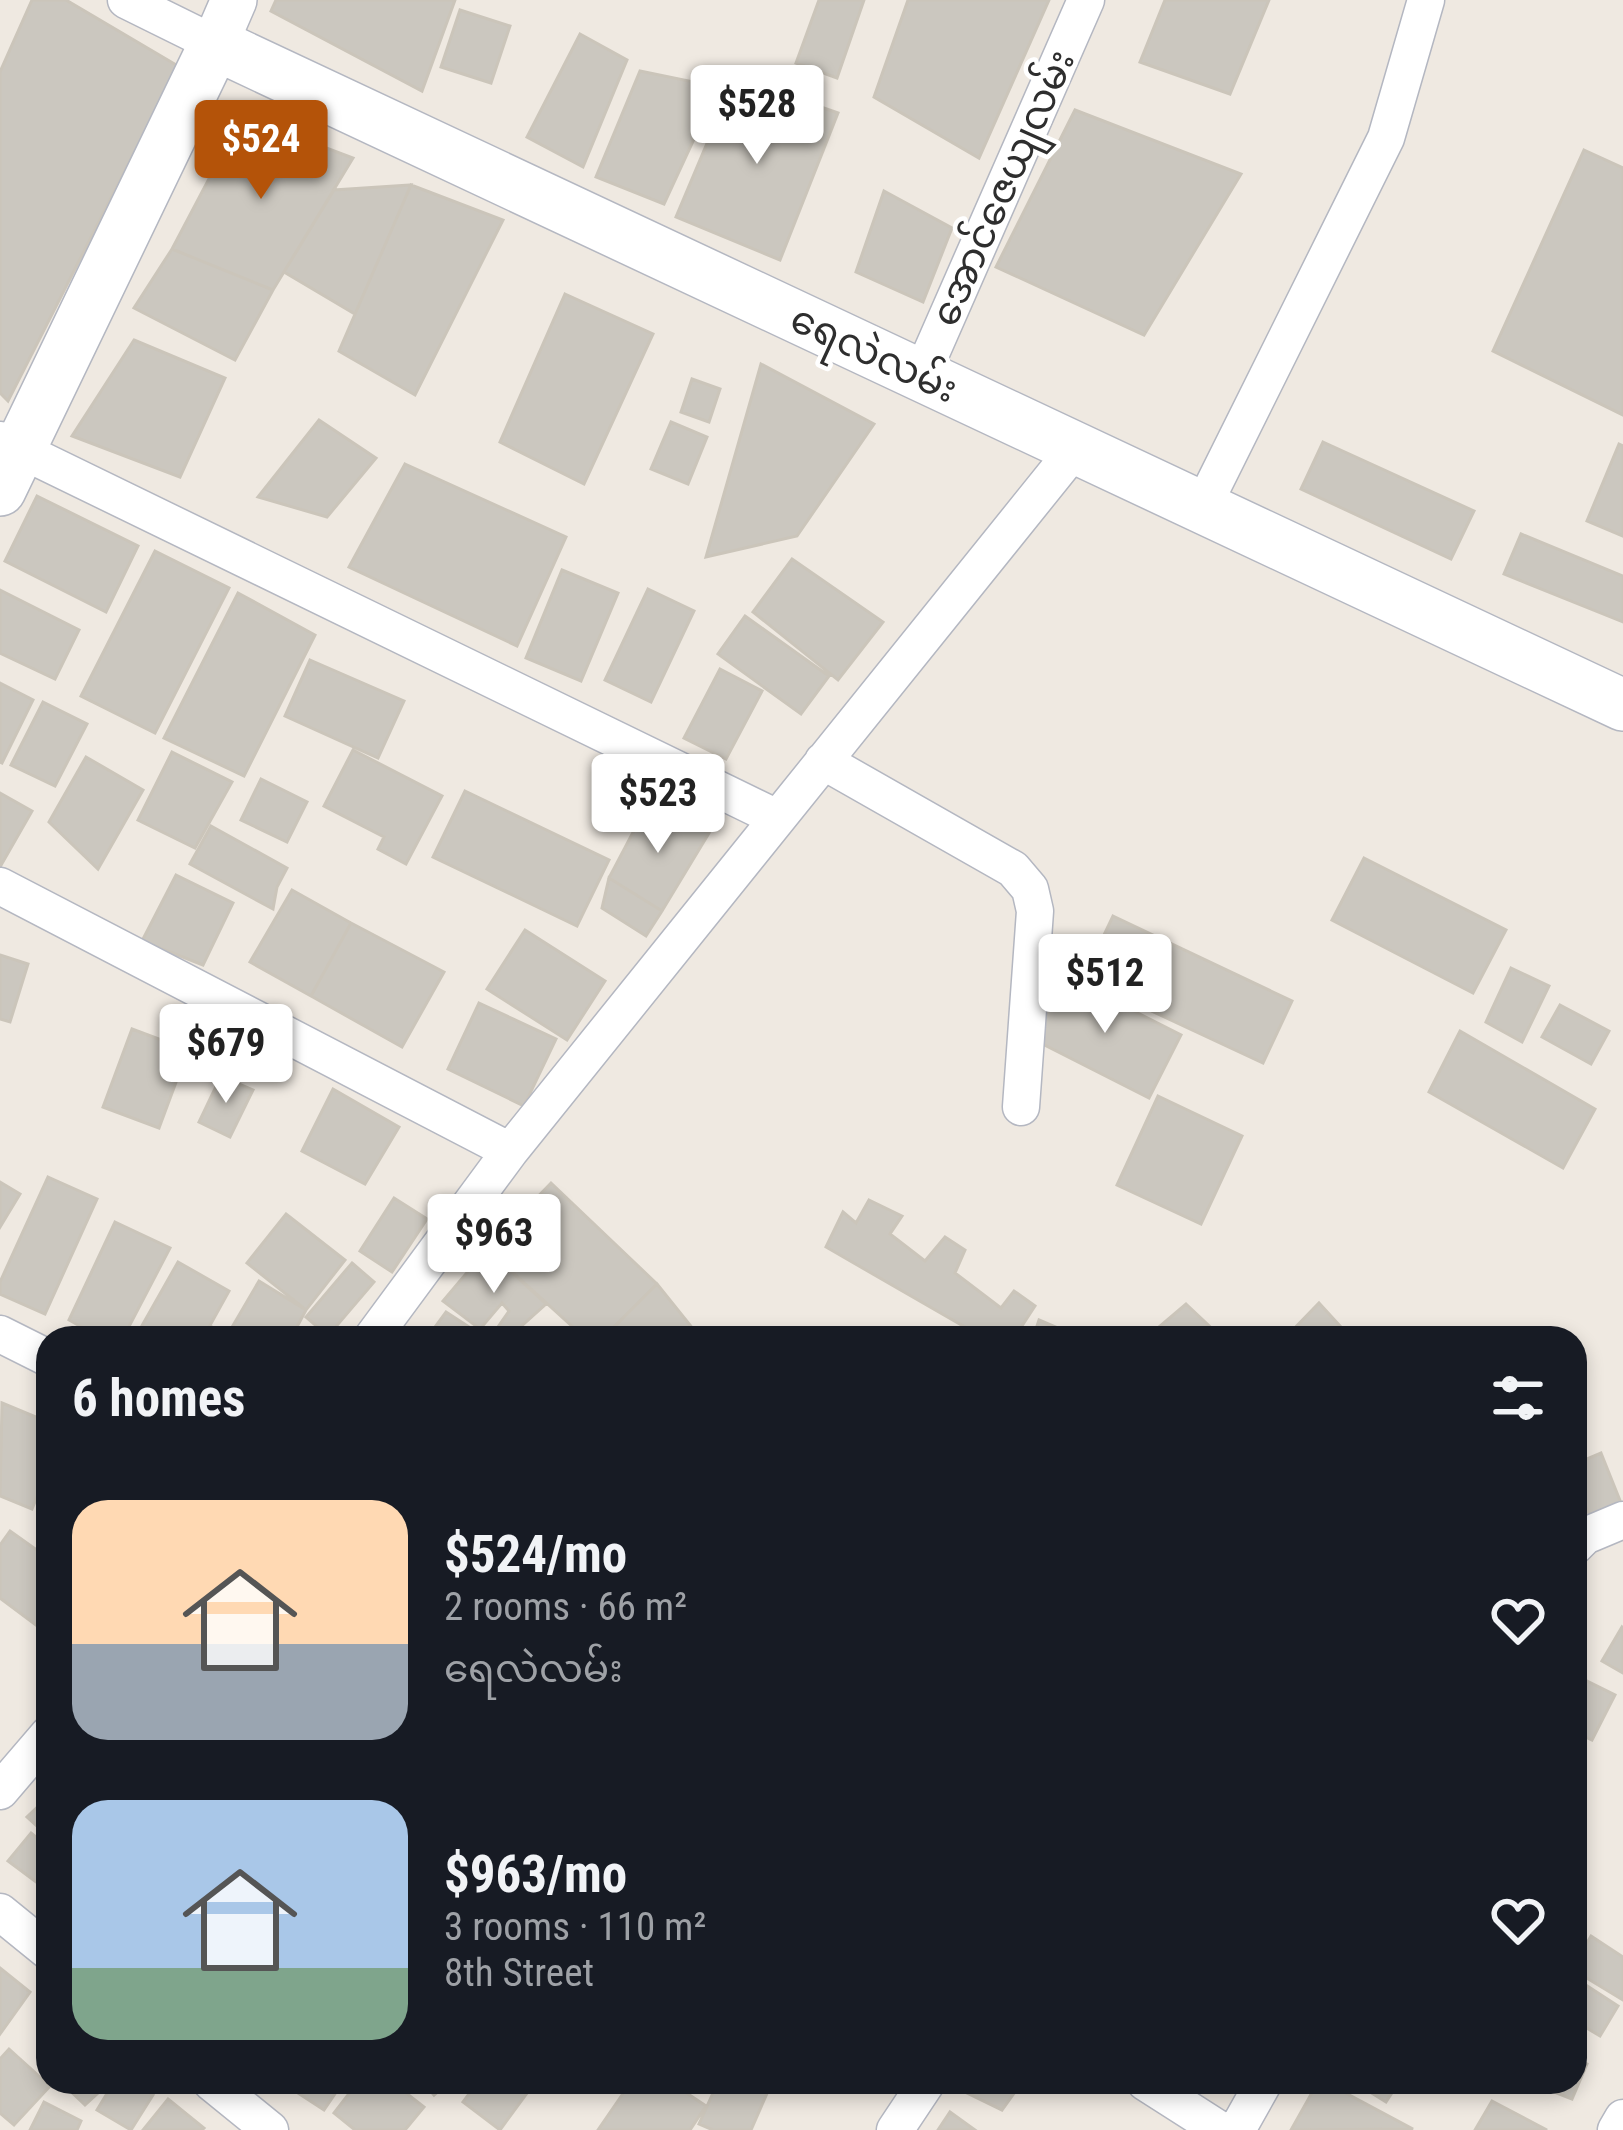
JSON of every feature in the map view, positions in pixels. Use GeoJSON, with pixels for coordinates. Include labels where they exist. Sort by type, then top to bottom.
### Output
{"type":"FeatureCollection","features":[{"type":"Feature","properties":{"kind":"main road","name":"ရေလဲလမ်း"},"geometry":{"type":"LineString","coordinates":[[225,22],[921,376],[1623,705]]}},
{"type":"Feature","properties":{"kind":"main road"},"geometry":{"type":"LineString","coordinates":[[6,460],[225,22]]}},
{"type":"Feature","properties":{"kind":"street","name":"ရေလဲလမ်း"},"geometry":{"type":"LineString","coordinates":[[126,0],[225,22]]}},
{"type":"Feature","properties":{"kind":"street","name":"အောင်ဇေယျလမ်း"},"geometry":{"type":"LineString","coordinates":[[921,376],[1085,0]]}},
{"type":"Feature","properties":{"kind":"street"},"geometry":{"type":"LineString","coordinates":[[1203,506],[1386,138],[1426,0]]}},
{"type":"Feature","properties":{"kind":"street"},"geometry":{"type":"LineString","coordinates":[[381,1326],[510,1150],[1075,448]]}},
{"type":"Feature","properties":{"kind":"street"},"geometry":{"type":"LineString","coordinates":[[6,460],[777,818]]}},
{"type":"Feature","properties":{"kind":"street"},"geometry":{"type":"LineString","coordinates":[[823,761],[1013,868],[1030,889],[1035,911],[1021,1107]]}},
{"type":"Feature","properties":{"kind":"street"},"geometry":{"type":"LineString","coordinates":[[0,886],[510,1150]]}},
{"type":"Feature","properties":{"kind":"street"},"geometry":{"type":"LineString","coordinates":[[0,1334],[36,1352]]}},
{"type":"Feature","properties":{"kind":"street"},"geometry":{"type":"LineString","coordinates":[[1587,1535],[1623,1520]]}},
{"type":"Feature","properties":{"kind":"street"},"geometry":{"type":"LineString","coordinates":[[0,1791],[36,1749]]}},
{"type":"Feature","properties":{"kind":"street"},"geometry":{"type":"LineString","coordinates":[[0,1912],[36,1941]]}},
{"type":"Feature","properties":{"kind":"street"},"geometry":{"type":"LineString","coordinates":[[226,2094],[270,2130]]}},
{"type":"Feature","properties":{"kind":"street"},"geometry":{"type":"LineString","coordinates":[[895,2130],[919,2094]]}},
{"type":"Feature","properties":{"kind":"street"},"geometry":{"type":"LineString","coordinates":[[1164,2094],[1220,2130]]}},
{"type":"Feature","properties":{"kind":"street"},"geometry":{"type":"LineString","coordinates":[[1237,2130],[1257,2094]]}},
{"type":"Feature","properties":{"kind":"street"},"geometry":{"type":"LineString","coordinates":[[1616,2130],[1623,2117]]}},
{"type":"Feature","properties":{"kind":"building"},"geometry":{"type":"Polygon","coordinates":[[[32,0],[66,0],[178,66],[8,401],[0,393],[0,72],[32,0]]]}},
{"type":"Feature","properties":{"kind":"building"},"geometry":{"type":"Polygon","coordinates":[[[276,0],[455,0],[422,91],[271,11],[276,0]]]}},
{"type":"Feature","properties":{"kind":"building"},"geometry":{"type":"Polygon","coordinates":[[[819,0],[864,0],[837,78],[796,63],[819,0]]]}},
{"type":"Feature","properties":{"kind":"building"},"geometry":{"type":"Polygon","coordinates":[[[908,0],[1049,0],[979,158],[874,97],[908,0]]]}},
{"type":"Feature","properties":{"kind":"building"},"geometry":{"type":"Polygon","coordinates":[[[1165,0],[1269,0],[1230,94],[1140,62],[1165,0]]]}},
{"type":"Feature","properties":{"kind":"building"},"geometry":{"type":"Polygon","coordinates":[[[460,10],[510,26],[491,83],[441,67],[460,10]]]}},
{"type":"Feature","properties":{"kind":"building"},"geometry":{"type":"Polygon","coordinates":[[[580,34],[627,60],[583,167],[527,137],[580,34]]]}},
{"type":"Feature","properties":{"kind":"building"},"geometry":{"type":"Polygon","coordinates":[[[640,71],[718,87],[664,204],[596,177],[640,71]]]}},
{"type":"Feature","properties":{"kind":"building"},"geometry":{"type":"Polygon","coordinates":[[[735,77],[838,113],[780,260],[676,217],[735,77]]]}},
{"type":"Feature","properties":{"kind":"building"},"geometry":{"type":"Polygon","coordinates":[[[1075,110],[1241,174],[1144,335],[996,267],[1075,110]]]}},
{"type":"Feature","properties":{"kind":"building"},"geometry":{"type":"Polygon","coordinates":[[[242,116],[353,158],[273,290],[172,249],[242,116]]]}},
{"type":"Feature","properties":{"kind":"building"},"geometry":{"type":"Polygon","coordinates":[[[1584,150],[1623,168],[1623,415],[1493,351],[1584,150]]]}},
{"type":"Feature","properties":{"kind":"building"},"geometry":{"type":"Polygon","coordinates":[[[411,185],[503,220],[415,395],[339,351],[411,185]]]}},
{"type":"Feature","properties":{"kind":"building"},"geometry":{"type":"Polygon","coordinates":[[[411,185],[355,314],[284,272],[334,190],[411,185]]]}},
{"type":"Feature","properties":{"kind":"building"},"geometry":{"type":"Polygon","coordinates":[[[884,191],[952,228],[923,302],[856,272],[884,191]]]}},
{"type":"Feature","properties":{"kind":"building"},"geometry":{"type":"Polygon","coordinates":[[[172,249],[273,290],[235,360],[134,308],[172,249]]]}},
{"type":"Feature","properties":{"kind":"building"},"geometry":{"type":"Polygon","coordinates":[[[565,294],[653,334],[584,484],[500,442],[565,294]]]}},
{"type":"Feature","properties":{"kind":"building"},"geometry":{"type":"Polygon","coordinates":[[[134,340],[225,378],[180,477],[72,436],[134,340]]]}},
{"type":"Feature","properties":{"kind":"building"},"geometry":{"type":"Polygon","coordinates":[[[761,364],[874,424],[797,536],[706,557],[761,364]]]}},
{"type":"Feature","properties":{"kind":"building"},"geometry":{"type":"Polygon","coordinates":[[[692,379],[720,389],[709,422],[681,412],[692,379]]]}},
{"type":"Feature","properties":{"kind":"building"},"geometry":{"type":"Polygon","coordinates":[[[319,420],[376,458],[327,517],[258,497],[319,420]]]}},
{"type":"Feature","properties":{"kind":"building"},"geometry":{"type":"Polygon","coordinates":[[[671,422],[707,437],[688,484],[651,469],[671,422]]]}},
{"type":"Feature","properties":{"kind":"building"},"geometry":{"type":"Polygon","coordinates":[[[1323,442],[1474,511],[1451,559],[1301,489],[1323,442]]]}},
{"type":"Feature","properties":{"kind":"building"},"geometry":{"type":"Polygon","coordinates":[[[1619,444],[1623,446],[1623,536],[1587,521],[1619,444]]]}},
{"type":"Feature","properties":{"kind":"building"},"geometry":{"type":"Polygon","coordinates":[[[405,464],[566,537],[517,646],[349,567],[405,464]]]}},
{"type":"Feature","properties":{"kind":"building"},"geometry":{"type":"Polygon","coordinates":[[[37,496],[138,546],[106,612],[5,561],[37,496]]]}},
{"type":"Feature","properties":{"kind":"building"},"geometry":{"type":"Polygon","coordinates":[[[1521,534],[1623,576],[1623,622],[1504,574],[1521,534]]]}},
{"type":"Feature","properties":{"kind":"building"},"geometry":{"type":"Polygon","coordinates":[[[155,551],[229,588],[155,733],[81,696],[155,551]]]}},
{"type":"Feature","properties":{"kind":"building"},"geometry":{"type":"Polygon","coordinates":[[[792,559],[883,622],[838,680],[753,612],[792,559]]]}},
{"type":"Feature","properties":{"kind":"building"},"geometry":{"type":"Polygon","coordinates":[[[562,570],[618,593],[581,681],[526,658],[562,570]]]}},
{"type":"Feature","properties":{"kind":"building"},"geometry":{"type":"Polygon","coordinates":[[[648,589],[694,611],[651,702],[605,680],[648,589]]]}},
{"type":"Feature","properties":{"kind":"building"},"geometry":{"type":"Polygon","coordinates":[[[0,590],[79,630],[55,679],[0,653],[0,590]]]}},
{"type":"Feature","properties":{"kind":"building"},"geometry":{"type":"Polygon","coordinates":[[[238,593],[315,635],[244,776],[164,738],[238,593]]]}},
{"type":"Feature","properties":{"kind":"building"},"geometry":{"type":"Polygon","coordinates":[[[745,616],[829,676],[801,714],[718,654],[745,616]]]}},
{"type":"Feature","properties":{"kind":"building"},"geometry":{"type":"Polygon","coordinates":[[[310,660],[404,701],[378,758],[285,716],[310,660]]]}},
{"type":"Feature","properties":{"kind":"building"},"geometry":{"type":"Polygon","coordinates":[[[720,669],[762,691],[726,759],[684,738],[720,669]]]}},
{"type":"Feature","properties":{"kind":"building"},"geometry":{"type":"Polygon","coordinates":[[[0,683],[33,700],[2,763],[0,762],[0,683]]]}},
{"type":"Feature","properties":{"kind":"building"},"geometry":{"type":"Polygon","coordinates":[[[43,702],[87,724],[55,786],[11,765],[43,702]]]}},
{"type":"Feature","properties":{"kind":"building"},"geometry":{"type":"Polygon","coordinates":[[[353,750],[442,796],[406,864],[378,849],[384,837],[324,806],[353,750]]]}},
{"type":"Feature","properties":{"kind":"building"},"geometry":{"type":"Polygon","coordinates":[[[172,752],[232,782],[195,848],[138,820],[172,752]]]}},
{"type":"Feature","properties":{"kind":"building"},"geometry":{"type":"Polygon","coordinates":[[[86,757],[143,790],[98,869],[49,822],[86,757]]]}},
{"type":"Feature","properties":{"kind":"building"},"geometry":{"type":"Polygon","coordinates":[[[261,779],[307,802],[287,842],[241,820],[261,779]]]}},
{"type":"Feature","properties":{"kind":"building"},"geometry":{"type":"Polygon","coordinates":[[[465,791],[609,860],[577,926],[433,857],[465,791]]]}},
{"type":"Feature","properties":{"kind":"building"},"geometry":{"type":"Polygon","coordinates":[[[0,793],[32,811],[0,867],[0,793]]]}},
{"type":"Feature","properties":{"kind":"building"},"geometry":{"type":"Polygon","coordinates":[[[649,802],[709,833],[662,911],[609,878],[649,802]]]}},
{"type":"Feature","properties":{"kind":"building"},"geometry":{"type":"Polygon","coordinates":[[[211,826],[287,868],[273,909],[190,864],[211,826]]]}},
{"type":"Feature","properties":{"kind":"building"},"geometry":{"type":"Polygon","coordinates":[[[1364,858],[1506,930],[1473,993],[1332,920],[1364,858]]]}},
{"type":"Feature","properties":{"kind":"building"},"geometry":{"type":"Polygon","coordinates":[[[176,875],[233,903],[203,965],[142,941],[176,875]]]}},
{"type":"Feature","properties":{"kind":"building"},"geometry":{"type":"Polygon","coordinates":[[[609,878],[662,911],[646,936],[602,908],[609,878]]]}},
{"type":"Feature","properties":{"kind":"building"},"geometry":{"type":"Polygon","coordinates":[[[292,890],[351,923],[311,996],[250,962],[292,890]]]}},
{"type":"Feature","properties":{"kind":"building"},"geometry":{"type":"Polygon","coordinates":[[[1113,916],[1292,1001],[1263,1063],[1083,979],[1113,916]]]}},
{"type":"Feature","properties":{"kind":"building"},"geometry":{"type":"Polygon","coordinates":[[[351,923],[444,972],[402,1047],[311,996],[351,923]]]}},
{"type":"Feature","properties":{"kind":"building"},"geometry":{"type":"Polygon","coordinates":[[[525,930],[605,981],[567,1040],[487,989],[525,930]]]}},
{"type":"Feature","properties":{"kind":"building"},"geometry":{"type":"Polygon","coordinates":[[[0,955],[28,964],[10,1022],[0,1019],[0,955]]]}},
{"type":"Feature","properties":{"kind":"building"},"geometry":{"type":"Polygon","coordinates":[[[1511,968],[1549,986],[1522,1042],[1486,1022],[1511,968]]]}},
{"type":"Feature","properties":{"kind":"building"},"geometry":{"type":"Polygon","coordinates":[[[1061,974],[1181,1035],[1149,1098],[1029,1037],[1061,974]]]}},
{"type":"Feature","properties":{"kind":"building"},"geometry":{"type":"Polygon","coordinates":[[[479,1003],[556,1039],[524,1106],[448,1069],[479,1003]]]}},
{"type":"Feature","properties":{"kind":"building"},"geometry":{"type":"Polygon","coordinates":[[[1560,1005],[1609,1031],[1591,1064],[1542,1037],[1560,1005]]]}},
{"type":"Feature","properties":{"kind":"building"},"geometry":{"type":"Polygon","coordinates":[[[132,1029],[188,1050],[159,1128],[103,1107],[132,1029]]]}},
{"type":"Feature","properties":{"kind":"building"},"geometry":{"type":"Polygon","coordinates":[[[1460,1031],[1595,1109],[1563,1168],[1429,1092],[1460,1031]]]}},
{"type":"Feature","properties":{"kind":"building"},"geometry":{"type":"Polygon","coordinates":[[[221,1076],[253,1090],[230,1137],[199,1122],[221,1076]]]}},
{"type":"Feature","properties":{"kind":"building"},"geometry":{"type":"Polygon","coordinates":[[[333,1089],[399,1127],[365,1184],[302,1151],[333,1089]]]}},
{"type":"Feature","properties":{"kind":"building"},"geometry":{"type":"Polygon","coordinates":[[[1158,1096],[1242,1136],[1201,1224],[1117,1185],[1158,1096]]]}},
{"type":"Feature","properties":{"kind":"building"},"geometry":{"type":"Polygon","coordinates":[[[48,1177],[97,1199],[45,1314],[0,1294],[0,1282],[48,1177]]]}},
{"type":"Feature","properties":{"kind":"building"},"geometry":{"type":"Polygon","coordinates":[[[0,1182],[20,1194],[0,1227],[0,1182]]]}},
{"type":"Feature","properties":{"kind":"building"},"geometry":{"type":"Polygon","coordinates":[[[551,1183],[657,1284],[615,1326],[572,1326],[487,1249],[551,1183]]]}},
{"type":"Feature","properties":{"kind":"building"},"geometry":{"type":"Polygon","coordinates":[[[394,1198],[427,1219],[392,1272],[360,1251],[394,1198]]]}},
{"type":"Feature","properties":{"kind":"building"},"geometry":{"type":"Polygon","coordinates":[[[869,1200],[902,1216],[890,1234],[925,1261],[945,1237],[965,1250],[955,1273],[1001,1308],[1014,1291],[1035,1306],[1022,1326],[963,1326],[826,1247],[843,1212],[856,1223],[869,1200]]]}},
{"type":"Feature","properties":{"kind":"building"},"geometry":{"type":"Polygon","coordinates":[[[286,1214],[345,1260],[306,1310],[247,1263],[286,1214]]]}},
{"type":"Feature","properties":{"kind":"building"},"geometry":{"type":"Polygon","coordinates":[[[115,1222],[170,1248],[129,1326],[80,1326],[69,1320],[115,1222]]]}},
{"type":"Feature","properties":{"kind":"building"},"geometry":{"type":"Polygon","coordinates":[[[487,1249],[546,1304],[521,1326],[499,1326],[509,1311],[502,1303],[483,1326],[476,1326],[443,1301],[487,1249]]]}},
{"type":"Feature","properties":{"kind":"building"},"geometry":{"type":"Polygon","coordinates":[[[178,1262],[229,1291],[210,1326],[142,1326],[178,1262]]]}},
{"type":"Feature","properties":{"kind":"building"},"geometry":{"type":"Polygon","coordinates":[[[352,1263],[374,1282],[337,1326],[316,1326],[306,1317],[352,1263]]]}},
{"type":"Feature","properties":{"kind":"building"},"geometry":{"type":"Polygon","coordinates":[[[259,1281],[306,1310],[297,1326],[233,1326],[259,1281]]]}},
{"type":"Feature","properties":{"kind":"building"},"geometry":{"type":"Polygon","coordinates":[[[657,1284],[691,1326],[615,1326],[657,1284]]]}},
{"type":"Feature","properties":{"kind":"building"},"geometry":{"type":"Polygon","coordinates":[[[1319,1303],[1340,1326],[1297,1326],[1319,1303]]]}},
{"type":"Feature","properties":{"kind":"building"},"geometry":{"type":"Polygon","coordinates":[[[1186,1304],[1209,1326],[1160,1326],[1186,1304]]]}},
{"type":"Feature","properties":{"kind":"building"},"geometry":{"type":"Polygon","coordinates":[[[446,1312],[468,1326],[436,1326],[446,1312]]]}},
{"type":"Feature","properties":{"kind":"building"},"geometry":{"type":"Polygon","coordinates":[[[2,1403],[36,1417],[36,1499],[32,1509],[0,1496],[2,1403]]]}},
{"type":"Feature","properties":{"kind":"building"},"geometry":{"type":"Polygon","coordinates":[[[1601,1453],[1623,1508],[1592,1521],[1587,1509],[1587,1459],[1601,1453]]]}},
{"type":"Feature","properties":{"kind":"building"},"geometry":{"type":"Polygon","coordinates":[[[10,1531],[36,1549],[36,1625],[0,1598],[0,1545],[10,1531]]]}},
{"type":"Feature","properties":{"kind":"building"},"geometry":{"type":"Polygon","coordinates":[[[1623,1628],[1623,1673],[1602,1661],[1623,1628]]]}},
{"type":"Feature","properties":{"kind":"building"},"geometry":{"type":"Polygon","coordinates":[[[1587,1681],[1615,1695],[1592,1740],[1587,1738],[1587,1681]]]}},
{"type":"Feature","properties":{"kind":"building"},"geometry":{"type":"Polygon","coordinates":[[[31,1833],[36,1837],[36,1882],[8,1861],[31,1833]]]}},
{"type":"Feature","properties":{"kind":"building"},"geometry":{"type":"Polygon","coordinates":[[[1591,1936],[1623,1957],[1623,2000],[1587,1978],[1591,1936]]]}},
{"type":"Feature","properties":{"kind":"building"},"geometry":{"type":"Polygon","coordinates":[[[0,1968],[30,1992],[0,2034],[0,1968]]]}},
{"type":"Feature","properties":{"kind":"building"},"geometry":{"type":"Polygon","coordinates":[[[1587,1986],[1618,2006],[1600,2036],[1587,2028],[1587,1986]]]}},
{"type":"Feature","properties":{"kind":"building"},"geometry":{"type":"Polygon","coordinates":[[[9,2049],[36,2073],[36,2094],[43,2094],[14,2125],[0,2113],[0,2059],[9,2049]]]}},
{"type":"Feature","properties":{"kind":"building"},"geometry":{"type":"Polygon","coordinates":[[[74,2094],[97,2094],[85,2105],[74,2094]]]}},
{"type":"Feature","properties":{"kind":"building"},"geometry":{"type":"Polygon","coordinates":[[[107,2094],[153,2095],[131,2130],[97,2110],[107,2094]]]}},
{"type":"Feature","properties":{"kind":"building"},"geometry":{"type":"Polygon","coordinates":[[[299,2094],[335,2094],[324,2110],[299,2094]]]}},
{"type":"Feature","properties":{"kind":"building"},"geometry":{"type":"Polygon","coordinates":[[[349,2094],[407,2094],[424,2107],[405,2130],[355,2130],[334,2113],[349,2094]]]}},
{"type":"Feature","properties":{"kind":"building"},"geometry":{"type":"Polygon","coordinates":[[[469,2094],[526,2094],[500,2130],[463,2102],[469,2094]]]}},
{"type":"Feature","properties":{"kind":"building"},"geometry":{"type":"Polygon","coordinates":[[[623,2094],[688,2094],[706,2106],[690,2130],[598,2130],[623,2094]]]}},
{"type":"Feature","properties":{"kind":"building"},"geometry":{"type":"Polygon","coordinates":[[[713,2094],[767,2094],[751,2130],[713,2130],[699,2124],[713,2094]]]}},
{"type":"Feature","properties":{"kind":"building"},"geometry":{"type":"Polygon","coordinates":[[[969,2094],[1013,2094],[1002,2110],[969,2094]]]}},
{"type":"Feature","properties":{"kind":"building"},"geometry":{"type":"Polygon","coordinates":[[[1311,2094],[1347,2094],[1413,2129],[1291,2130],[1311,2094]]]}},
{"type":"Feature","properties":{"kind":"building"},"geometry":{"type":"Polygon","coordinates":[[[168,2099],[204,2128],[143,2130],[168,2099]]]}},
{"type":"Feature","properties":{"kind":"building"},"geometry":{"type":"Polygon","coordinates":[[[1492,2101],[1547,2130],[1475,2130],[1492,2101]]]}},
{"type":"Feature","properties":{"kind":"building"},"geometry":{"type":"Polygon","coordinates":[[[44,2102],[81,2121],[77,2130],[30,2130],[44,2102]]]}},
{"type":"Feature","properties":{"kind":"building"},"geometry":{"type":"Polygon","coordinates":[[[950,2112],[975,2130],[938,2130],[950,2112]]]}}]}
